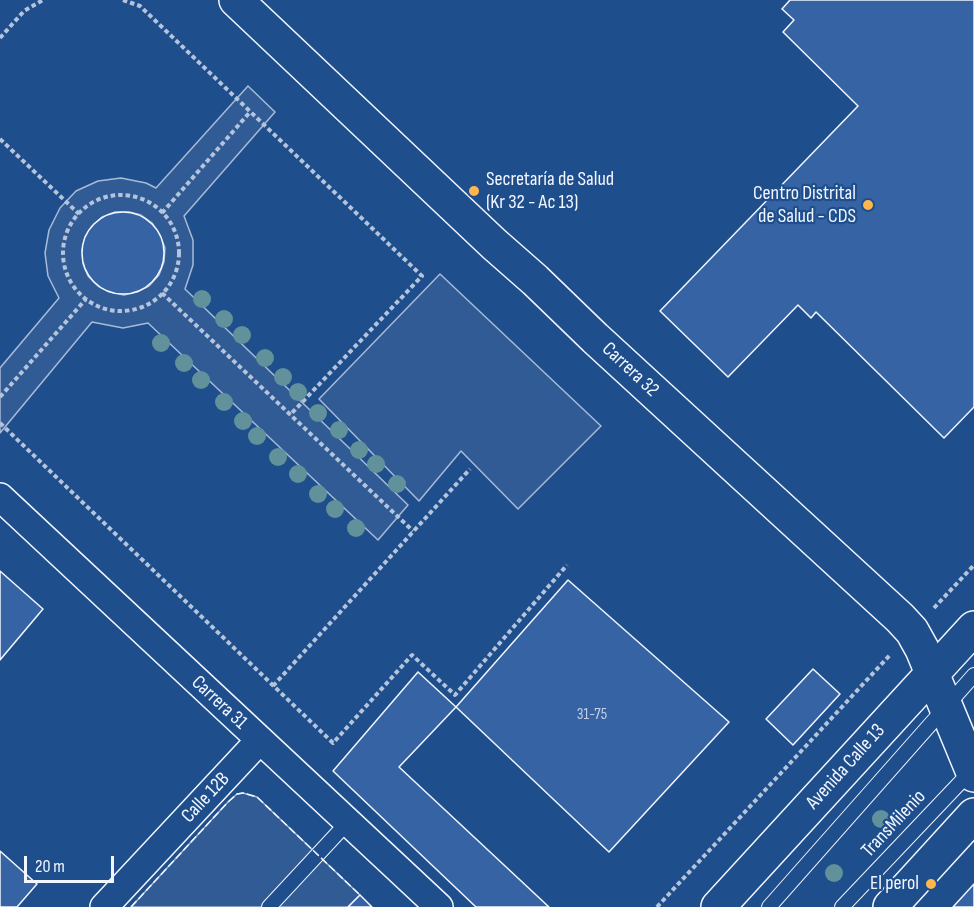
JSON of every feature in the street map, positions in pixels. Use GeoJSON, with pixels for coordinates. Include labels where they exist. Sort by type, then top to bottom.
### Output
{"type":"FeatureCollection","features":[{"type":"Feature","properties":{"kind":"street","name":"Carrera 32"},"geometry":{"type":"LineString","coordinates":[[236,0],[603,346],[900,618],[912,632],[933,673],[973,771]]}},
{"type":"Feature","properties":{"kind":"street","name":"Carrera 31"},"geometry":{"type":"LineString","coordinates":[[0,497],[439,907]]}},
{"type":"Feature","properties":{"kind":"street","name":"Avenida Calle 13"},"geometry":{"type":"LineString","coordinates":[[718,907],[974,628]]}},
{"type":"Feature","properties":{"kind":"street","name":"Calle 12B"},"geometry":{"type":"LineString","coordinates":[[104,907],[259,741]]}},
{"type":"Feature","properties":{"kind":"street"},"geometry":{"type":"LineString","coordinates":[[890,907],[974,814]]}},
{"type":"Feature","properties":{"kind":"lane","name":"TransMilenio"},"geometry":{"type":"LineString","coordinates":[[769,907],[974,675]]}},
{"type":"Feature","properties":{"kind":"lane","name":"TransMilenio"},"geometry":{"type":"LineString","coordinates":[[842,907],[973,771]]}},
{"type":"Feature","properties":{"kind":"lane"},"geometry":{"type":"LineString","coordinates":[[269,907],[347,823]]}},
{"type":"Feature","properties":{"kind":"path"},"geometry":{"type":"LineString","coordinates":[[0,38],[24,11],[43,0]]}},
{"type":"Feature","properties":{"kind":"path"},"geometry":{"type":"LineString","coordinates":[[123,0],[140,6],[422,276],[290,415]]}},
{"type":"Feature","properties":{"kind":"path"},"geometry":{"type":"LineString","coordinates":[[162,213],[250,112]]}},
{"type":"Feature","properties":{"kind":"path"},"geometry":{"type":"LineString","coordinates":[[0,139],[80,214]]}},
{"type":"Feature","properties":{"kind":"path"},"geometry":{"type":"LineString","coordinates":[[120,195],[138,197],[155,206],[169,219],[177,236],[179,255],[176,273],[167,289],[153,302],[136,309],[117,312],[98,307],[86,298],[70,281],[64,262],[64,242],[71,224],[80,214],[101,199],[120,195]]}},
{"type":"Feature","properties":{"kind":"path"},"geometry":{"type":"LineString","coordinates":[[162,293],[413,531]]}},
{"type":"Feature","properties":{"kind":"path"},"geometry":{"type":"LineString","coordinates":[[0,397],[86,298]]}},
{"type":"Feature","properties":{"kind":"path"},"geometry":{"type":"LineString","coordinates":[[0,423],[333,743],[412,655],[455,695],[567,565]]}},
{"type":"Feature","properties":{"kind":"path"},"geometry":{"type":"LineString","coordinates":[[273,686],[470,469]]}},
{"type":"Feature","properties":{"kind":"path"},"geometry":{"type":"LineString","coordinates":[[955,586],[974,565]]}},
{"type":"Feature","properties":{"kind":"path"},"geometry":{"type":"LineString","coordinates":[[657,907],[874,672]]}},
{"type":"Feature","properties":{"kind":"shaded area"},"geometry":{"type":"Polygon","coordinates":[[[248,86],[275,112],[184,216],[193,240],[193,265],[185,289],[408,505],[378,540],[148,323],[123,328],[92,322],[0,433],[0,368],[59,298],[48,276],[45,253],[49,230],[60,208],[76,191],[98,181],[121,178],[146,183],[156,188],[248,86]],[[115,212],[102,217],[85,237],[82,250],[83,264],[88,276],[98,286],[124,295],[149,286],[159,275],[164,262],[165,248],[152,223],[141,215],[115,212]]]}},
{"type":"Feature","properties":{"kind":"shaded area"},"geometry":{"type":"Polygon","coordinates":[[[440,274],[601,426],[518,509],[461,451],[419,501],[319,399],[440,274]]]}},
{"type":"Feature","properties":{"kind":"shaded area"},"geometry":{"type":"Polygon","coordinates":[[[243,793],[257,797],[360,895],[348,907],[131,907],[228,802],[237,794],[243,793]]]}},
{"type":"Feature","properties":{"kind":"building","name":"Centro Distrital de Salud - CDS"},"geometry":{"type":"Polygon","coordinates":[[[790,0],[974,0],[974,407],[944,438],[816,312],[811,318],[798,305],[728,377],[660,311],[858,106],[783,32],[794,20],[782,9],[790,0]]]}},
{"type":"Feature","properties":{"kind":"building"},"geometry":{"type":"Polygon","coordinates":[[[123,212],[139,215],[152,224],[161,237],[164,253],[161,269],[152,282],[139,291],[123,294],[107,291],[94,282],[85,269],[82,253],[85,237],[94,224],[107,215],[123,212]]]}},
{"type":"Feature","properties":{"kind":"building"},"geometry":{"type":"Polygon","coordinates":[[[0,571],[43,609],[0,660],[0,571]]]}},
{"type":"Feature","properties":{"kind":"building"},"geometry":{"type":"Polygon","coordinates":[[[568,580],[729,722],[609,852],[456,707],[568,580]]]}},
{"type":"Feature","properties":{"kind":"building"},"geometry":{"type":"Polygon","coordinates":[[[813,669],[840,694],[793,745],[766,719],[813,669]]]}},
{"type":"Feature","properties":{"kind":"building"},"geometry":{"type":"Polygon","coordinates":[[[418,672],[456,707],[399,767],[549,907],[476,907],[333,771],[418,672]]]}},
{"type":"Feature","properties":{"kind":"building"},"geometry":{"type":"Polygon","coordinates":[[[0,851],[37,884],[17,907],[0,907],[0,851]]]}},
{"type":"Feature","properties":{"kind":"building"},"geometry":{"type":"Polygon","coordinates":[[[974,884],[974,907],[953,907],[974,884]]]}},
{"type":"Feature","properties":{"kind":"building"},"geometry":{"type":"Polygon","coordinates":[[[360,895],[372,907],[348,907],[360,895]]]}},
{"type":"Feature","properties":{"kind":"fence"},"geometry":{"type":"LineString","coordinates":[[131,907],[228,802],[237,794],[243,793],[257,797],[360,895]]}},
{"type":"Feature","properties":{"kind":"place","name":"Secretaría de Salud (Kr 32 - Ac 13)"},"geometry":{"type":"Point","coordinates":[474,191]}},
{"type":"Feature","properties":{"kind":"place","name":"Centro Distrital de Salud - CDS"},"geometry":{"type":"Point","coordinates":[868,205]}},
{"type":"Feature","properties":{"kind":"place","name":"El perol"},"geometry":{"type":"Point","coordinates":[931,884]}}]}
